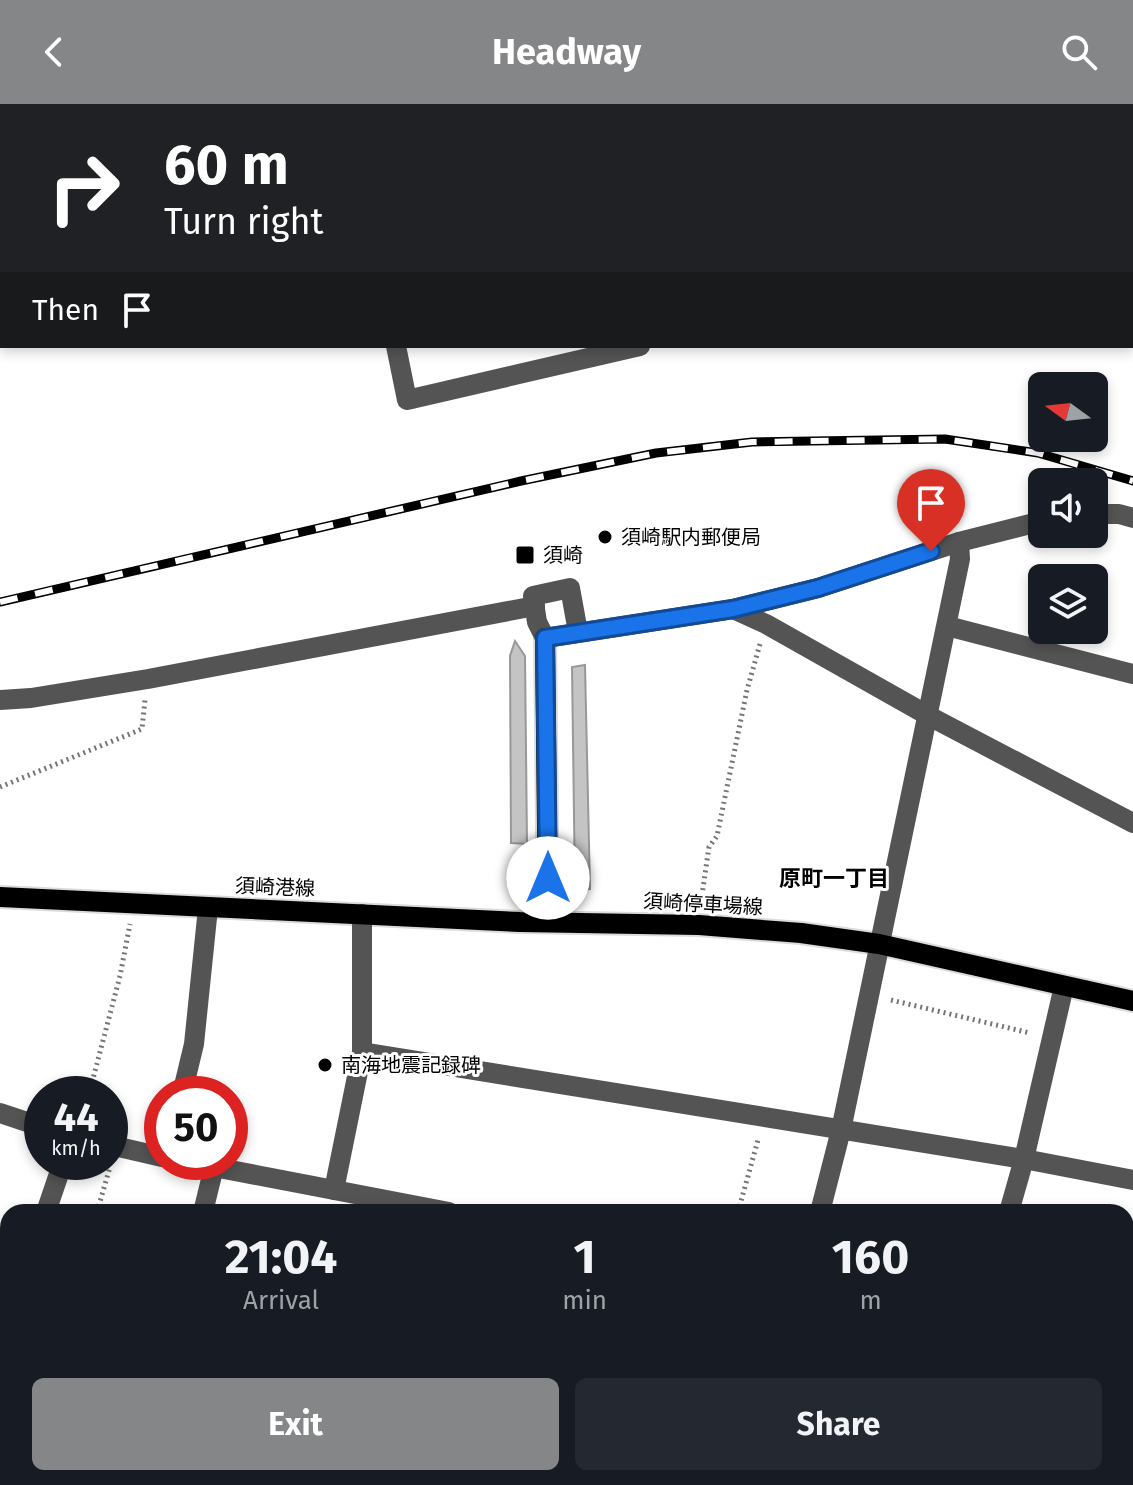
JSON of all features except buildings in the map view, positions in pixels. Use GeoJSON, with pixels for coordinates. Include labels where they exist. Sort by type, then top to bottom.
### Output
{"type":"FeatureCollection","features":[{"type":"Feature","properties":{"kind":"main road"},"geometry":{"type":"LineString","coordinates":[[545,638],[548,922]]}},
{"type":"Feature","properties":{"kind":"main road","name":"須崎港線"},"geometry":{"type":"LineString","coordinates":[[0,897],[548,922]]}},
{"type":"Feature","properties":{"kind":"main road","name":"須崎停車場線"},"geometry":{"type":"LineString","coordinates":[[548,922],[699,925],[801,933],[879,944],[1133,1001]]}},
{"type":"Feature","properties":{"kind":"street"},"geometry":{"type":"LineString","coordinates":[[396,348],[407,400],[631,348]]}},
{"type":"Feature","properties":{"kind":"street"},"geometry":{"type":"LineString","coordinates":[[1108,514],[1133,518]]}},
{"type":"Feature","properties":{"kind":"street"},"geometry":{"type":"LineString","coordinates":[[578,632],[570,588],[533,596],[537,622],[545,638],[733,609],[818,588],[959,542],[1028,525]]}},
{"type":"Feature","properties":{"kind":"street"},"geometry":{"type":"LineString","coordinates":[[822,1204],[841,1130],[929,716],[960,559],[959,542]]}},
{"type":"Feature","properties":{"kind":"street"},"geometry":{"type":"LineString","coordinates":[[0,700],[148,679],[535,606]]}},
{"type":"Feature","properties":{"kind":"street"},"geometry":{"type":"LineString","coordinates":[[733,609],[1133,823]]}},
{"type":"Feature","properties":{"kind":"street"},"geometry":{"type":"LineString","coordinates":[[947,626],[1133,674]]}},
{"type":"Feature","properties":{"kind":"street"},"geometry":{"type":"LineString","coordinates":[[186,1076],[194,1044],[208,908]]}},
{"type":"Feature","properties":{"kind":"street"},"geometry":{"type":"LineString","coordinates":[[334,1190],[362,1052],[362,914]]}},
{"type":"Feature","properties":{"kind":"street"},"geometry":{"type":"LineString","coordinates":[[1011,1204],[1064,986]]}},
{"type":"Feature","properties":{"kind":"street"},"geometry":{"type":"LineString","coordinates":[[362,1052],[1024,1159],[1133,1180]]}},
{"type":"Feature","properties":{"kind":"street"},"geometry":{"type":"LineString","coordinates":[[0,1113],[24,1121]]}},
{"type":"Feature","properties":{"kind":"street"},"geometry":{"type":"LineString","coordinates":[[248,1174],[407,1204]]}},
{"type":"Feature","properties":{"kind":"street"},"geometry":{"type":"LineString","coordinates":[[49,1204],[57,1180]]}},
{"type":"Feature","properties":{"kind":"street"},"geometry":{"type":"LineString","coordinates":[[205,1204],[211,1180]]}},
{"type":"Feature","properties":{"kind":"path"},"geometry":{"type":"LineString","coordinates":[[699,925],[709,847],[717,836],[747,690],[766,624]]}},
{"type":"Feature","properties":{"kind":"path"},"geometry":{"type":"LineString","coordinates":[[0,787],[142,729],[148,679]]}},
{"type":"Feature","properties":{"kind":"path"},"geometry":{"type":"LineString","coordinates":[[94,1076],[120,976],[134,903]]}},
{"type":"Feature","properties":{"kind":"path"},"geometry":{"type":"LineString","coordinates":[[868,995],[1050,1038]]}},
{"type":"Feature","properties":{"kind":"path"},"geometry":{"type":"LineString","coordinates":[[740,1204],[764,1117]]}},
{"type":"Feature","properties":{"kind":"path"},"geometry":{"type":"LineString","coordinates":[[99,1204],[105,1180]]}},
{"type":"Feature","properties":{"kind":"railway"},"geometry":{"type":"LineString","coordinates":[[0,602],[521,481],[656,453],[752,442],[945,439],[1038,453],[1133,481]]}},
{"type":"Feature","properties":{"kind":"place","name":"須崎駅内郵便局"},"geometry":{"type":"Point","coordinates":[605,537]}},
{"type":"Feature","properties":{"kind":"place","name":"須崎"},"geometry":{"type":"Point","coordinates":[525,555]}},
{"type":"Feature","properties":{"kind":"place","name":"南海地震記録碑"},"geometry":{"type":"Point","coordinates":[325,1065]}},
{"type":"Feature","properties":{"kind":"district","name":"原町一丁目"},"geometry":{"type":"Point","coordinates":[834,878]}},
{"type":"Feature","properties":{"kind":"route"},"geometry":{"type":"LineString","coordinates":[[548,878],[545,638],[733,609],[818,588],[931,551]]}}]}
